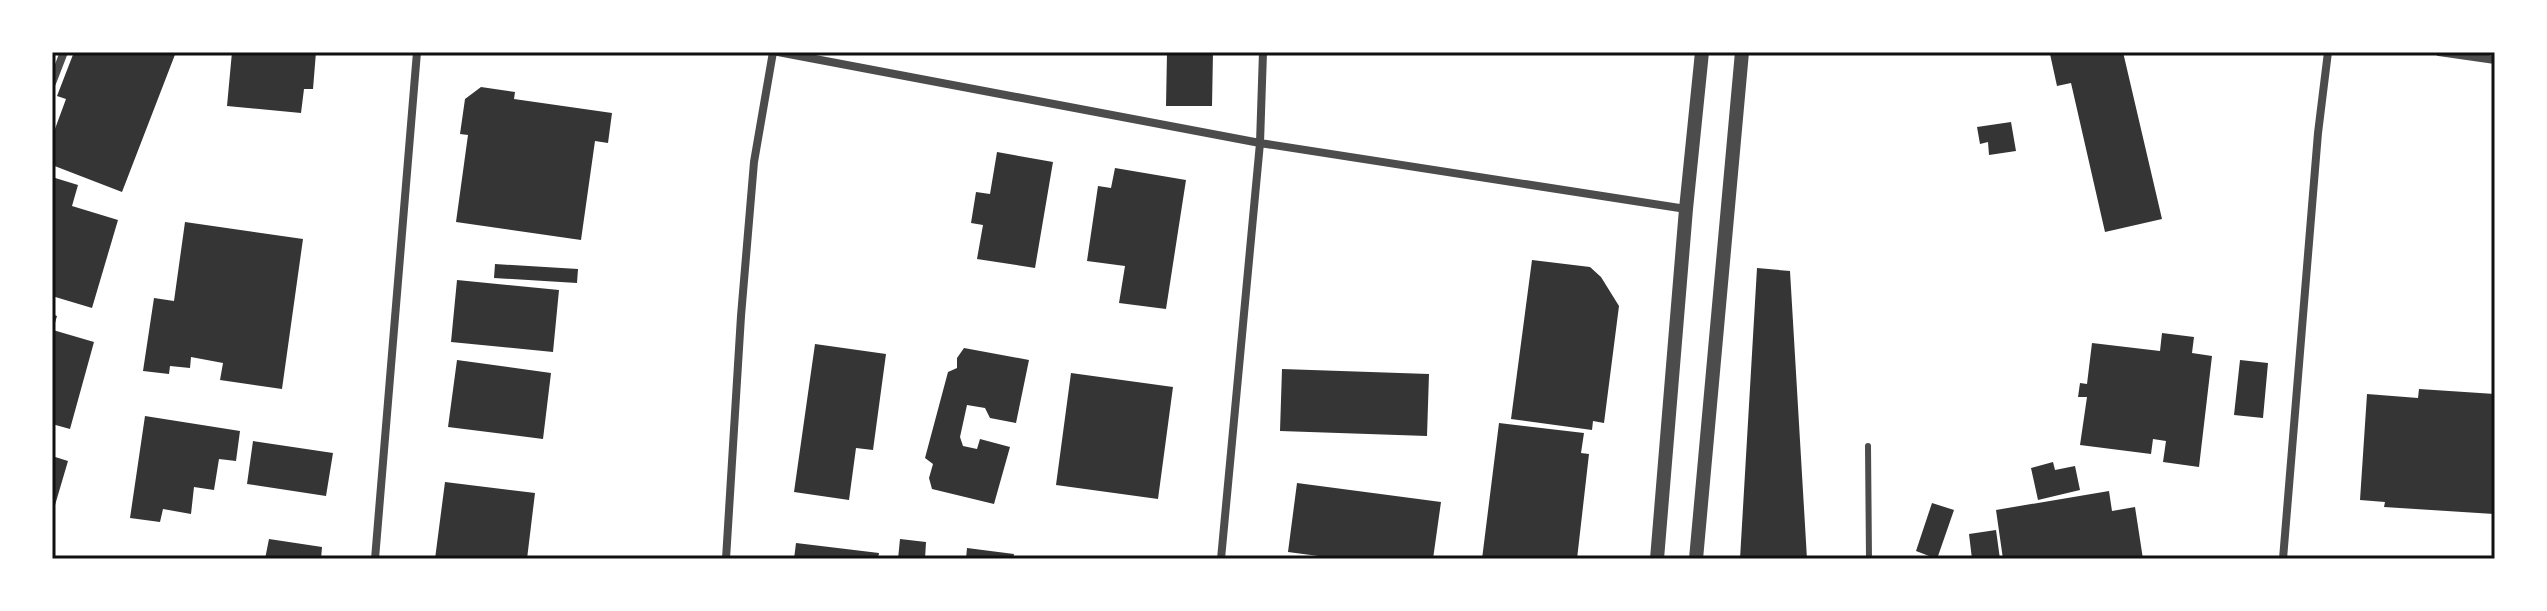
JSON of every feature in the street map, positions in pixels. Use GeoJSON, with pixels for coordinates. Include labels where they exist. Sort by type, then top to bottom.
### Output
{"type":"FeatureCollection","features":[{"type":"Feature","properties":{"kind":"street"},"geometry":{"type":"LineString","coordinates":[[52,83],[64,52]]}},
{"type":"Feature","properties":{"kind":"street"},"geometry":{"type":"LineString","coordinates":[[375,559],[417,52]]}},
{"type":"Feature","properties":{"kind":"street"},"geometry":{"type":"LineString","coordinates":[[726,559],[754,162],[775,52],[1260,143],[1686,209]]}},
{"type":"Feature","properties":{"kind":"street"},"geometry":{"type":"LineString","coordinates":[[1221,559],[1260,143],[1263,52]]}},
{"type":"Feature","properties":{"kind":"street"},"geometry":{"type":"LineString","coordinates":[[1657,559],[1702,52]]}},
{"type":"Feature","properties":{"kind":"street"},"geometry":{"type":"LineString","coordinates":[[1696,559],[1742,52]]}},
{"type":"Feature","properties":{"kind":"street"},"geometry":{"type":"LineString","coordinates":[[2283,559],[2318,133],[2328,52]]}},
{"type":"Feature","properties":{"kind":"street"},"geometry":{"type":"LineString","coordinates":[[2439,52],[2495,60]]}},
{"type":"Feature","properties":{"kind":"lane"},"geometry":{"type":"LineString","coordinates":[[1868,446],[1869,559]]}},
{"type":"Feature","properties":{"kind":"building"},"geometry":{"type":"Polygon","coordinates":[[[74,52],[176,52],[122,192],[52,165],[52,137],[66,99],[57,96],[74,52]]]}},
{"type":"Feature","properties":{"kind":"building"},"geometry":{"type":"Polygon","coordinates":[[[232,52],[316,52],[313,89],[304,89],[301,113],[227,106],[232,52]]]}},
{"type":"Feature","properties":{"kind":"building"},"geometry":{"type":"Polygon","coordinates":[[[1167,52],[1213,52],[1212,106],[1166,106],[1167,52]]]}},
{"type":"Feature","properties":{"kind":"building"},"geometry":{"type":"Polygon","coordinates":[[[2123,52],[2162,219],[2105,232],[2071,83],[2057,86],[2050,54],[2123,52]]]}},
{"type":"Feature","properties":{"kind":"building"},"geometry":{"type":"Polygon","coordinates":[[[481,87],[515,92],[514,99],[612,113],[608,143],[595,141],[581,240],[456,222],[468,135],[460,134],[465,99],[481,87]]]}},
{"type":"Feature","properties":{"kind":"building"},"geometry":{"type":"Polygon","coordinates":[[[2011,122],[2016,151],[1989,155],[1988,142],[1980,144],[1977,127],[2011,122]]]}},
{"type":"Feature","properties":{"kind":"building"},"geometry":{"type":"Polygon","coordinates":[[[997,152],[1053,162],[1035,268],[977,259],[983,225],[971,223],[976,192],[990,194],[997,152]]]}},
{"type":"Feature","properties":{"kind":"building"},"geometry":{"type":"Polygon","coordinates":[[[1115,168],[1186,180],[1166,309],[1119,303],[1125,266],[1087,261],[1098,186],[1111,188],[1115,168]]]}},
{"type":"Feature","properties":{"kind":"building"},"geometry":{"type":"Polygon","coordinates":[[[52,177],[78,185],[72,206],[118,220],[92,308],[52,296],[52,177]]]}},
{"type":"Feature","properties":{"kind":"building"},"geometry":{"type":"Polygon","coordinates":[[[185,222],[303,239],[282,389],[220,380],[223,363],[191,357],[190,368],[170,366],[169,374],[143,371],[154,298],[174,301],[185,222]]]}},
{"type":"Feature","properties":{"kind":"building"},"geometry":{"type":"Polygon","coordinates":[[[1532,260],[1590,267],[1601,277],[1619,306],[1604,423],[1593,421],[1592,430],[1511,419],[1532,260]]]}},
{"type":"Feature","properties":{"kind":"building"},"geometry":{"type":"Polygon","coordinates":[[[495,264],[578,269],[577,283],[494,278],[495,264]]]}},
{"type":"Feature","properties":{"kind":"building"},"geometry":{"type":"Polygon","coordinates":[[[1757,268],[1790,271],[1807,559],[1740,559],[1757,268]]]}},
{"type":"Feature","properties":{"kind":"building"},"geometry":{"type":"Polygon","coordinates":[[[457,280],[559,290],[553,352],[451,342],[457,280]]]}},
{"type":"Feature","properties":{"kind":"building"},"geometry":{"type":"Polygon","coordinates":[[[52,314],[57,316],[53,330],[94,342],[70,429],[52,424],[52,314]]]}},
{"type":"Feature","properties":{"kind":"building"},"geometry":{"type":"Polygon","coordinates":[[[2162,333],[2194,337],[2192,353],[2212,356],[2199,467],[2163,462],[2166,441],[2153,439],[2151,454],[2080,445],[2087,397],[2078,397],[2080,383],[2087,384],[2092,343],[2160,351],[2162,333]]]}},
{"type":"Feature","properties":{"kind":"building"},"geometry":{"type":"Polygon","coordinates":[[[815,344],[886,354],[873,450],[856,448],[849,500],[794,492],[815,344]]]}},
{"type":"Feature","properties":{"kind":"building"},"geometry":{"type":"Polygon","coordinates":[[[964,348],[1029,360],[1016,423],[990,418],[985,408],[967,405],[960,437],[963,446],[977,449],[980,439],[1010,447],[994,504],[932,489],[929,478],[933,464],[925,458],[948,372],[957,368],[957,358],[964,348]]]}},
{"type":"Feature","properties":{"kind":"building"},"geometry":{"type":"Polygon","coordinates":[[[457,360],[551,373],[543,439],[448,427],[457,360]]]}},
{"type":"Feature","properties":{"kind":"building"},"geometry":{"type":"Polygon","coordinates":[[[2240,360],[2268,363],[2263,418],[2234,415],[2240,360]]]}},
{"type":"Feature","properties":{"kind":"building"},"geometry":{"type":"Polygon","coordinates":[[[1282,369],[1429,374],[1427,436],[1280,431],[1282,369]]]}},
{"type":"Feature","properties":{"kind":"building"},"geometry":{"type":"Polygon","coordinates":[[[1071,373],[1173,387],[1158,499],[1056,485],[1071,373]]]}},
{"type":"Feature","properties":{"kind":"building"},"geometry":{"type":"Polygon","coordinates":[[[2419,389],[2495,394],[2494,514],[2384,507],[2385,502],[2360,500],[2367,394],[2418,398],[2419,389]]]}},
{"type":"Feature","properties":{"kind":"building"},"geometry":{"type":"Polygon","coordinates":[[[145,416],[240,431],[236,461],[219,459],[214,490],[194,487],[191,514],[163,509],[160,522],[130,518],[145,416]]]}},
{"type":"Feature","properties":{"kind":"building"},"geometry":{"type":"Polygon","coordinates":[[[1499,423],[1584,433],[1581,453],[1589,454],[1577,559],[1482,559],[1499,423]]]}},
{"type":"Feature","properties":{"kind":"building"},"geometry":{"type":"Polygon","coordinates":[[[253,441],[333,453],[326,496],[247,484],[253,441]]]}},
{"type":"Feature","properties":{"kind":"building"},"geometry":{"type":"Polygon","coordinates":[[[52,456],[68,461],[53,512],[52,512],[52,456]]]}},
{"type":"Feature","properties":{"kind":"building"},"geometry":{"type":"Polygon","coordinates":[[[2053,462],[2055,470],[2075,466],[2080,490],[2038,500],[2031,468],[2053,462]]]}},
{"type":"Feature","properties":{"kind":"building"},"geometry":{"type":"Polygon","coordinates":[[[445,482],[535,493],[527,559],[435,559],[445,482]]]}},
{"type":"Feature","properties":{"kind":"building"},"geometry":{"type":"Polygon","coordinates":[[[1297,483],[1441,502],[1433,559],[1341,559],[1288,552],[1297,483]]]}},
{"type":"Feature","properties":{"kind":"building"},"geometry":{"type":"Polygon","coordinates":[[[2109,491],[2112,511],[2135,507],[2143,559],[2003,559],[1996,510],[2109,491]]]}},
{"type":"Feature","properties":{"kind":"building"},"geometry":{"type":"Polygon","coordinates":[[[1932,503],[1954,510],[1937,559],[1916,551],[1932,503]]]}},
{"type":"Feature","properties":{"kind":"building"},"geometry":{"type":"Polygon","coordinates":[[[1996,530],[2000,559],[1972,559],[1969,534],[1996,530]]]}},
{"type":"Feature","properties":{"kind":"building"},"geometry":{"type":"Polygon","coordinates":[[[269,539],[322,547],[321,559],[265,559],[269,539]]]}},
{"type":"Feature","properties":{"kind":"building"},"geometry":{"type":"Polygon","coordinates":[[[900,539],[926,542],[925,559],[898,559],[900,539]]]}},
{"type":"Feature","properties":{"kind":"building"},"geometry":{"type":"Polygon","coordinates":[[[796,543],[879,553],[878,559],[794,559],[796,543]]]}},
{"type":"Feature","properties":{"kind":"building"},"geometry":{"type":"Polygon","coordinates":[[[967,548],[1014,554],[1013,559],[966,559],[967,548]]]}}]}
